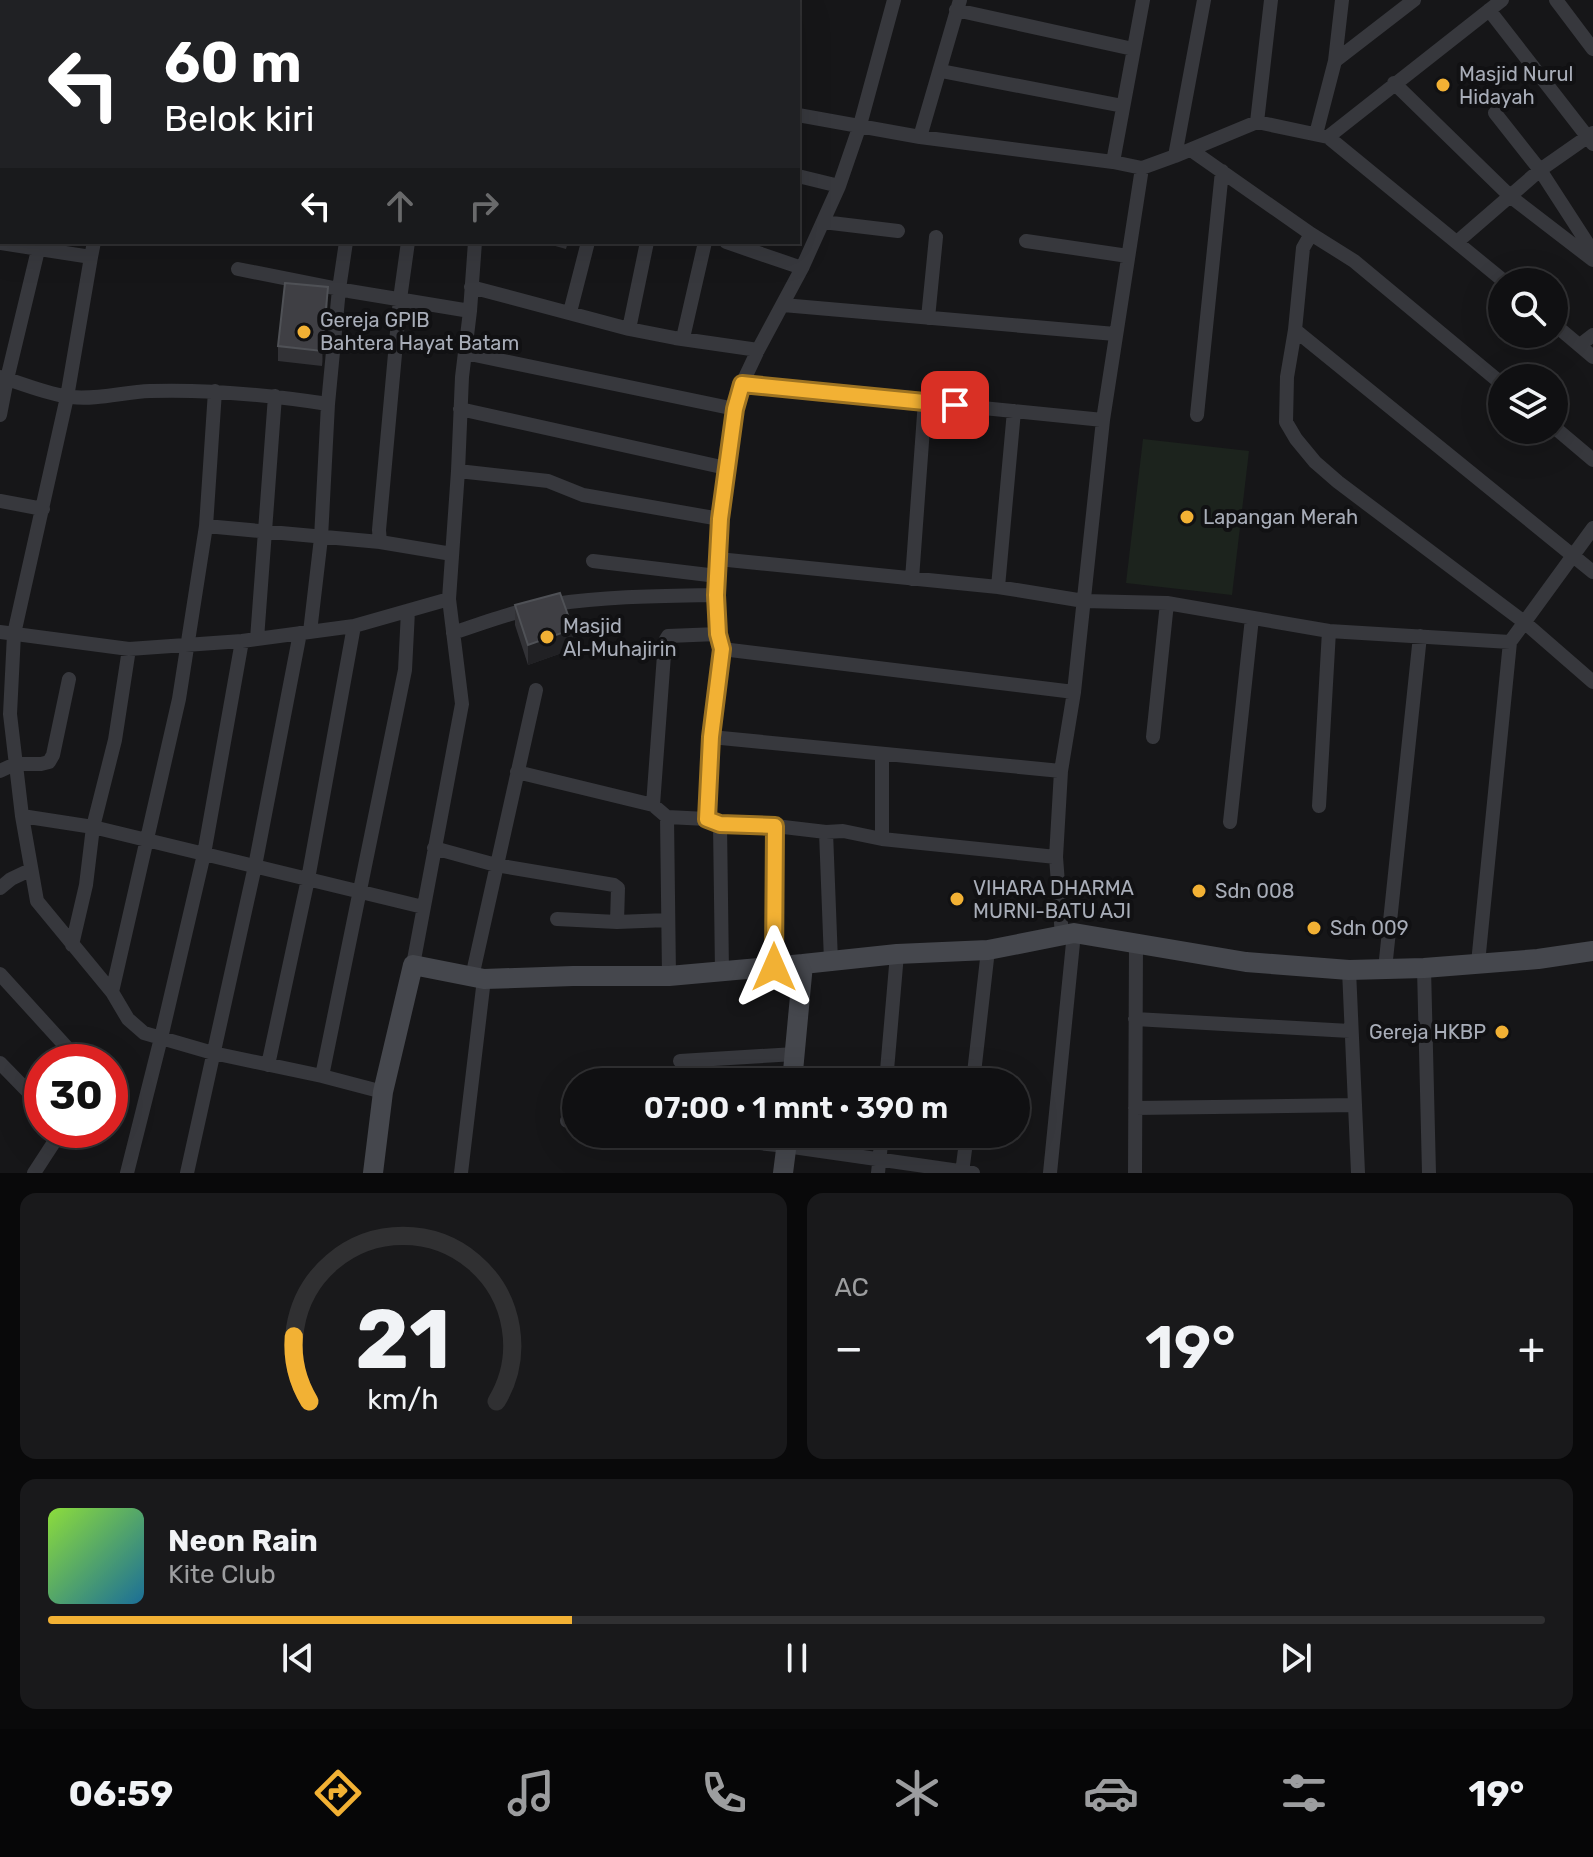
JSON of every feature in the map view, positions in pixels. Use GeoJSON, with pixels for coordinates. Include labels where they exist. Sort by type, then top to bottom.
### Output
{"type":"FeatureCollection","features":[{"type":"Feature","properties":{"kind":"street"},"geometry":{"type":"LineString","coordinates":[[722,972],[711,737],[720,642],[716,595],[720,519],[735,409],[742,384],[802,268],[839,186],[860,125],[894,0]]}},
{"type":"Feature","properties":{"kind":"street"},"geometry":{"type":"LineString","coordinates":[[1113,162],[1143,0]]}},
{"type":"Feature","properties":{"kind":"street"},"geometry":{"type":"LineString","coordinates":[[1175,156],[1204,0]]}},
{"type":"Feature","properties":{"kind":"street"},"geometry":{"type":"LineString","coordinates":[[1257,122],[1271,0]]}},
{"type":"Feature","properties":{"kind":"street"},"geometry":{"type":"LineString","coordinates":[[1322,136],[1342,0]]}},
{"type":"Feature","properties":{"kind":"street"},"geometry":{"type":"LineString","coordinates":[[1335,61],[1414,0]]}},
{"type":"Feature","properties":{"kind":"street"},"geometry":{"type":"LineString","coordinates":[[1322,136],[1502,0]]}},
{"type":"Feature","properties":{"kind":"street"},"geometry":{"type":"LineString","coordinates":[[1556,0],[1593,49]]}},
{"type":"Feature","properties":{"kind":"street"},"geometry":{"type":"LineString","coordinates":[[920,137],[958,5],[1133,49]]}},
{"type":"Feature","properties":{"kind":"street"},"geometry":{"type":"LineString","coordinates":[[1457,242],[1540,170],[1591,138],[1489,10]]}},
{"type":"Feature","properties":{"kind":"street"},"geometry":{"type":"LineString","coordinates":[[941,71],[1123,106]]}},
{"type":"Feature","properties":{"kind":"street"},"geometry":{"type":"LineString","coordinates":[[1394,83],[1511,197],[1593,260]]}},
{"type":"Feature","properties":{"kind":"street"},"geometry":{"type":"LineString","coordinates":[[1495,113],[1540,170],[1593,252]]}},
{"type":"Feature","properties":{"kind":"street"},"geometry":{"type":"LineString","coordinates":[[800,115],[920,137],[1142,168],[1257,122],[1322,136],[1488,268]]}},
{"type":"Feature","properties":{"kind":"street"},"geometry":{"type":"LineString","coordinates":[[1191,150],[1354,261],[1488,372]]}},
{"type":"Feature","properties":{"kind":"street"},"geometry":{"type":"LineString","coordinates":[[1050,1173],[1068,934],[1056,857],[1061,771],[1074,692],[1103,420],[1142,168]]}},
{"type":"Feature","properties":{"kind":"street"},"geometry":{"type":"LineString","coordinates":[[1197,415],[1222,171]]}},
{"type":"Feature","properties":{"kind":"street"},"geometry":{"type":"LineString","coordinates":[[800,176],[839,186]]}},
{"type":"Feature","properties":{"kind":"street"},"geometry":{"type":"LineString","coordinates":[[823,222],[898,231]]}},
{"type":"Feature","properties":{"kind":"street"},"geometry":{"type":"LineString","coordinates":[[1311,234],[1303,248],[1287,377],[1286,422],[1296,439],[1315,462],[1338,482],[1524,622],[1593,682]]}},
{"type":"Feature","properties":{"kind":"street"},"geometry":{"type":"LineString","coordinates":[[928,318],[936,237]]}},
{"type":"Feature","properties":{"kind":"street"},"geometry":{"type":"LineString","coordinates":[[1026,241],[1128,256]]}},
{"type":"Feature","properties":{"kind":"street"},"geometry":{"type":"LineString","coordinates":[[5,244],[38,250],[93,250],[43,509],[7,633],[15,764],[37,901],[112,992],[128,1019],[144,1033],[213,1053],[383,1092]]}},
{"type":"Feature","properties":{"kind":"street"},"geometry":{"type":"LineString","coordinates":[[187,1173],[305,633],[321,538],[328,404],[346,244]]}},
{"type":"Feature","properties":{"kind":"street"},"geometry":{"type":"LineString","coordinates":[[380,542],[400,299],[408,244]]}},
{"type":"Feature","properties":{"kind":"street"},"geometry":{"type":"LineString","coordinates":[[373,1173],[383,1092],[413,965],[462,704],[449,599],[462,377],[475,244]]}},
{"type":"Feature","properties":{"kind":"street"},"geometry":{"type":"LineString","coordinates":[[570,312],[587,244]]}},
{"type":"Feature","properties":{"kind":"street"},"geometry":{"type":"LineString","coordinates":[[629,329],[647,244]]}},
{"type":"Feature","properties":{"kind":"street"},"geometry":{"type":"LineString","coordinates":[[683,338],[705,244]]}},
{"type":"Feature","properties":{"kind":"street"},"geometry":{"type":"LineString","coordinates":[[738,244],[768,249],[802,268]]}},
{"type":"Feature","properties":{"kind":"street"},"geometry":{"type":"LineString","coordinates":[[0,415],[4,378],[38,250]]}},
{"type":"Feature","properties":{"kind":"street"},"geometry":{"type":"LineString","coordinates":[[238,269],[470,311]]}},
{"type":"Feature","properties":{"kind":"street"},"geometry":{"type":"LineString","coordinates":[[471,287],[629,329],[758,350]]}},
{"type":"Feature","properties":{"kind":"street"},"geometry":{"type":"LineString","coordinates":[[783,305],[1115,334]]}},
{"type":"Feature","properties":{"kind":"street"},"geometry":{"type":"LineString","coordinates":[[1295,330],[1593,572]]}},
{"type":"Feature","properties":{"kind":"street"},"geometry":{"type":"LineString","coordinates":[[1568,335],[1593,357]]}},
{"type":"Feature","properties":{"kind":"street"},"geometry":{"type":"LineString","coordinates":[[1580,345],[1593,335]]}},
{"type":"Feature","properties":{"kind":"street"},"geometry":{"type":"LineString","coordinates":[[465,353],[735,409]]}},
{"type":"Feature","properties":{"kind":"street"},"geometry":{"type":"LineString","coordinates":[[4,378],[67,397],[87,398],[148,391],[215,391],[328,404]]}},
{"type":"Feature","properties":{"kind":"street"},"geometry":{"type":"LineString","coordinates":[[742,384],[1103,420]]}},
{"type":"Feature","properties":{"kind":"street"},"geometry":{"type":"LineString","coordinates":[[112,992],[179,699],[206,526],[215,391]]}},
{"type":"Feature","properties":{"kind":"street"},"geometry":{"type":"LineString","coordinates":[[127,1173],[204,854],[249,640],[266,532],[275,396]]}},
{"type":"Feature","properties":{"kind":"street"},"geometry":{"type":"LineString","coordinates":[[912,579],[925,401]]}},
{"type":"Feature","properties":{"kind":"street"},"geometry":{"type":"LineString","coordinates":[[460,409],[726,468]]}},
{"type":"Feature","properties":{"kind":"street"},"geometry":{"type":"LineString","coordinates":[[998,587],[1014,411]]}},
{"type":"Feature","properties":{"kind":"street"},"geometry":{"type":"LineString","coordinates":[[1568,439],[1593,460]]}},
{"type":"Feature","properties":{"kind":"street"},"geometry":{"type":"LineString","coordinates":[[458,471],[548,481],[583,495],[720,519]]}},
{"type":"Feature","properties":{"kind":"street"},"geometry":{"type":"LineString","coordinates":[[0,501],[43,509]]}},
{"type":"Feature","properties":{"kind":"street"},"geometry":{"type":"LineString","coordinates":[[206,526],[380,542],[452,554]]}},
{"type":"Feature","properties":{"kind":"street"},"geometry":{"type":"LineString","coordinates":[[1478,963],[1510,642],[1593,528]]}},
{"type":"Feature","properties":{"kind":"street"},"geometry":{"type":"LineString","coordinates":[[718,559],[998,587],[1084,601],[1167,603],[1329,631],[1510,642]]}},
{"type":"Feature","properties":{"kind":"street"},"geometry":{"type":"LineString","coordinates":[[593,561],[717,576]]}},
{"type":"Feature","properties":{"kind":"street"},"geometry":{"type":"LineString","coordinates":[[453,633],[553,604],[615,598],[716,595]]}},
{"type":"Feature","properties":{"kind":"street"},"geometry":{"type":"LineString","coordinates":[[7,633],[129,649],[249,640],[354,626],[449,599]]}},
{"type":"Feature","properties":{"kind":"street"},"geometry":{"type":"LineString","coordinates":[[1153,737],[1167,603]]}},
{"type":"Feature","properties":{"kind":"street"},"geometry":{"type":"LineString","coordinates":[[322,1076],[405,670],[408,611]]}},
{"type":"Feature","properties":{"kind":"street"},"geometry":{"type":"LineString","coordinates":[[1230,822],[1252,618]]}},
{"type":"Feature","properties":{"kind":"street"},"geometry":{"type":"LineString","coordinates":[[268,1065],[308,879],[354,626]]}},
{"type":"Feature","properties":{"kind":"street"},"geometry":{"type":"LineString","coordinates":[[1319,806],[1329,631]]}},
{"type":"Feature","properties":{"kind":"street"},"geometry":{"type":"LineString","coordinates":[[653,805],[665,641],[668,636],[1074,692]]}},
{"type":"Feature","properties":{"kind":"street"},"geometry":{"type":"LineString","coordinates":[[1385,969],[1420,636]]}},
{"type":"Feature","properties":{"kind":"street"},"geometry":{"type":"LineString","coordinates":[[72,945],[86,885],[93,827],[115,740],[129,649]]}},
{"type":"Feature","properties":{"kind":"street"},"geometry":{"type":"LineString","coordinates":[[0,771],[15,764],[49,762],[69,679]]}},
{"type":"Feature","properties":{"kind":"street"},"geometry":{"type":"LineString","coordinates":[[461,1173],[478,978],[496,865],[536,690]]}},
{"type":"Feature","properties":{"kind":"street"},"geometry":{"type":"LineString","coordinates":[[711,737],[1061,771]]}},
{"type":"Feature","properties":{"kind":"street"},"geometry":{"type":"LineString","coordinates":[[882,755],[882,839]]}},
{"type":"Feature","properties":{"kind":"street"},"geometry":{"type":"LineString","coordinates":[[517,772],[653,805],[667,817],[843,831],[882,839],[1056,857]]}},
{"type":"Feature","properties":{"kind":"street"},"geometry":{"type":"LineString","coordinates":[[22,816],[93,827],[423,907]]}},
{"type":"Feature","properties":{"kind":"street"},"geometry":{"type":"LineString","coordinates":[[667,817],[669,976]]}},
{"type":"Feature","properties":{"kind":"street"},"geometry":{"type":"LineString","coordinates":[[774,967],[775,826]]}},
{"type":"Feature","properties":{"kind":"street"},"geometry":{"type":"LineString","coordinates":[[826,832],[831,961]]}},
{"type":"Feature","properties":{"kind":"street"},"geometry":{"type":"LineString","coordinates":[[434,848],[496,865],[614,885],[618,888],[617,922]]}},
{"type":"Feature","properties":{"kind":"street"},"geometry":{"type":"LineString","coordinates":[[0,888],[30,870]]}},
{"type":"Feature","properties":{"kind":"street"},"geometry":{"type":"LineString","coordinates":[[557,919],[617,922],[668,920]]}},
{"type":"Feature","properties":{"kind":"street"},"geometry":{"type":"LineString","coordinates":[[413,965],[478,978],[669,976],[897,954],[988,950],[1068,934],[1246,962],[1349,970],[1424,968],[1538,959],[1593,951]]}},
{"type":"Feature","properties":{"kind":"street"},"geometry":{"type":"LineString","coordinates":[[1135,1173],[1136,944]]}},
{"type":"Feature","properties":{"kind":"street"},"geometry":{"type":"LineString","coordinates":[[975,1068],[988,950]]}},
{"type":"Feature","properties":{"kind":"street"},"geometry":{"type":"LineString","coordinates":[[887,1068],[897,954]]}},
{"type":"Feature","properties":{"kind":"street"},"geometry":{"type":"LineString","coordinates":[[794,1068],[803,964]]}},
{"type":"Feature","properties":{"kind":"street"},"geometry":{"type":"LineString","coordinates":[[1424,968],[1429,1173]]}},
{"type":"Feature","properties":{"kind":"street"},"geometry":{"type":"LineString","coordinates":[[1349,970],[1358,1173]]}},
{"type":"Feature","properties":{"kind":"street"},"geometry":{"type":"LineString","coordinates":[[0,974],[64,1044]]}},
{"type":"Feature","properties":{"kind":"street"},"geometry":{"type":"LineString","coordinates":[[1135,1019],[1350,1031]]}},
{"type":"Feature","properties":{"kind":"street"},"geometry":{"type":"LineString","coordinates":[[680,1061],[795,1054]]}},
{"type":"Feature","properties":{"kind":"street"},"geometry":{"type":"LineString","coordinates":[[0,1063],[24,1088]]}},
{"type":"Feature","properties":{"kind":"street"},"geometry":{"type":"LineString","coordinates":[[1135,1108],[1355,1105]]}},
{"type":"Feature","properties":{"kind":"street"},"geometry":{"type":"LineString","coordinates":[[34,1173],[50,1148]]}},
{"type":"Feature","properties":{"kind":"street"},"geometry":{"type":"LineString","coordinates":[[783,1173],[786,1148]]}},
{"type":"Feature","properties":{"kind":"street"},"geometry":{"type":"LineString","coordinates":[[815,1148],[879,1166],[966,1172],[967,1148]]}},
{"type":"Feature","properties":{"kind":"shaded area","name":"Lapangan Merah"},"geometry":{"type":"Polygon","coordinates":[[[1143,439],[1249,451],[1232,595],[1126,583],[1143,439]]]}},
{"type":"Feature","properties":{"kind":"building","name":"Gereja GPIB Bahtera Hayat Batam"},"geometry":{"type":"Polygon","coordinates":[[[285,283],[328,287],[322,351],[278,346],[285,283]]]}},
{"type":"Feature","properties":{"kind":"building"},"geometry":{"type":"Polygon","coordinates":[[[560,593],[573,629],[528,645],[515,605],[560,593]]]}},
{"type":"Feature","properties":{"kind":"place","name":"Masjid Nurul Hidayah"},"geometry":{"type":"Point","coordinates":[1443,85]}},
{"type":"Feature","properties":{"kind":"place","name":"Gereja GPIB Bahtera Hayat Batam"},"geometry":{"type":"Point","coordinates":[304,332]}},
{"type":"Feature","properties":{"kind":"place","name":"Lapangan Merah"},"geometry":{"type":"Point","coordinates":[1187,517]}},
{"type":"Feature","properties":{"kind":"place","name":"Masjid Al-Muhajirin"},"geometry":{"type":"Point","coordinates":[547,637]}},
{"type":"Feature","properties":{"kind":"place","name":"Sdn 008"},"geometry":{"type":"Point","coordinates":[1199,891]}},
{"type":"Feature","properties":{"kind":"place","name":"VIHARA DHARMA MURNI-BATU AJI"},"geometry":{"type":"Point","coordinates":[957,899]}},
{"type":"Feature","properties":{"kind":"place","name":"Sdn 009"},"geometry":{"type":"Point","coordinates":[1314,928]}},
{"type":"Feature","properties":{"kind":"place","name":"Gereja HKBP"},"geometry":{"type":"Point","coordinates":[1502,1032]}},
{"type":"Feature","properties":{"kind":"route"},"geometry":{"type":"LineString","coordinates":[[774,967],[775,826],[720,824],[707,819],[711,737],[722,649],[716,595],[720,519],[735,409],[742,384],[955,405]]}}]}
